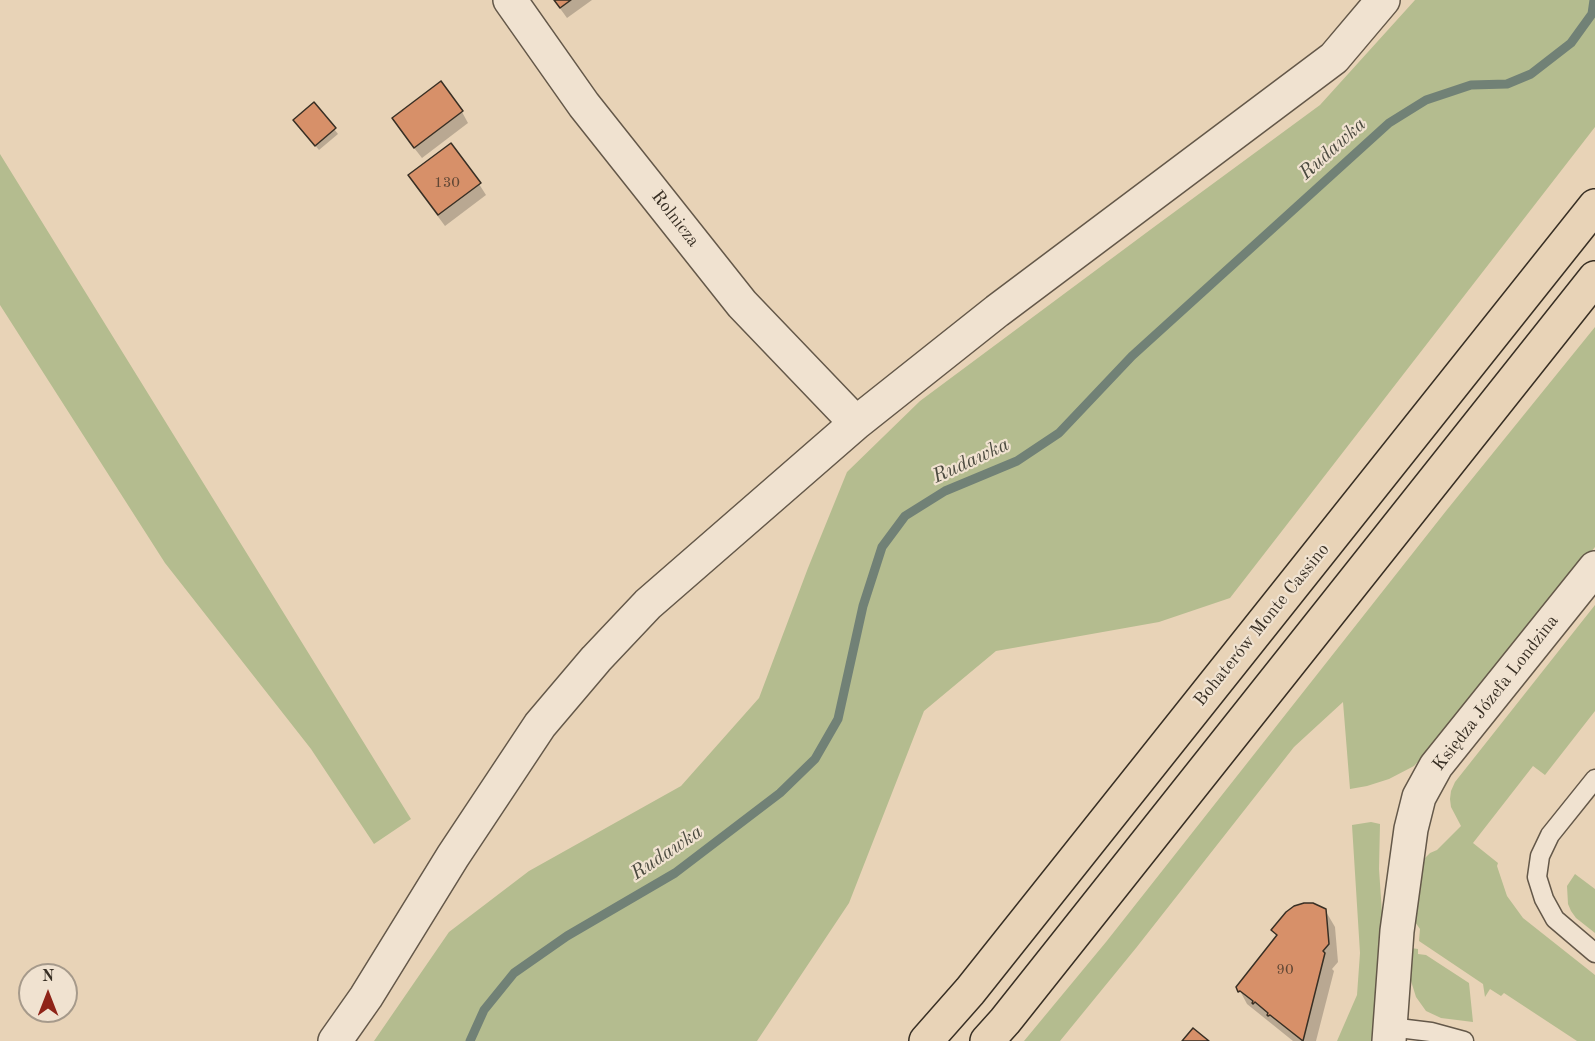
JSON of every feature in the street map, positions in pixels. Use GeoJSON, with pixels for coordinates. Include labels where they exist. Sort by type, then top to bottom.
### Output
{"type":"FeatureCollection","features":[{"type":"Feature","properties":{"kind":"highway","name":"Bohaterów Monte Cassino"},"geometry":{"type":"LineString","coordinates":[[926,1041],[970,991],[1595,206]]}},
{"type":"Feature","properties":{"kind":"highway"},"geometry":{"type":"LineString","coordinates":[[987,1041],[1595,278]]}},
{"type":"Feature","properties":{"kind":"street","name":"Rolnicza"},"geometry":{"type":"LineString","coordinates":[[510,0],[584,105],[742,304],[856,423]]}},
{"type":"Feature","properties":{"kind":"street"},"geometry":{"type":"LineString","coordinates":[[336,1041],[366,997],[453,856],[534,734],[596,659],[648,604],[856,423],[997,311],[1334,58],[1383,0]]}},
{"type":"Feature","properties":{"kind":"street","name":"Księdza Józefa Londzina"},"geometry":{"type":"LineString","coordinates":[[1389,1034],[1397,931],[1411,829],[1419,797],[1436,766],[1595,568]]}},
{"type":"Feature","properties":{"kind":"lane"},"geometry":{"type":"LineString","coordinates":[[1595,779],[1550,836],[1540,856],[1537,878],[1544,899],[1555,919],[1595,953]]}},
{"type":"Feature","properties":{"kind":"lane"},"geometry":{"type":"LineString","coordinates":[[1389,1034],[1431,1032],[1464,1041]]}},
{"type":"Feature","properties":{"kind":"green space"},"geometry":{"type":"Polygon","coordinates":[[[1415,0],[1595,0],[1595,127],[1230,598],[1159,622],[996,651],[924,711],[849,903],[757,1041],[374,1041],[449,932],[529,871],[681,786],[759,698],[847,472],[920,401],[1320,105],[1415,0]]]}},
{"type":"Feature","properties":{"kind":"green space"},"geometry":{"type":"Polygon","coordinates":[[[0,154],[411,819],[374,844],[311,749],[165,563],[0,305],[0,154]]]}},
{"type":"Feature","properties":{"kind":"green space"},"geometry":{"type":"Polygon","coordinates":[[[1595,327],[1595,547],[1439,740],[1414,766],[1389,779],[1350,789],[1343,702],[1294,747],[1060,1041],[1024,1041],[1106,942],[1446,511],[1595,327]]]}},
{"type":"Feature","properties":{"kind":"green space"},"geometry":{"type":"Polygon","coordinates":[[[1595,605],[1595,711],[1545,775],[1533,766],[1473,843],[1498,863],[1507,896],[1523,918],[1595,975],[1595,1041],[1577,1041],[1504,993],[1501,996],[1490,989],[1485,997],[1483,984],[1419,941],[1420,929],[1413,919],[1423,860],[1437,850],[1461,826],[1451,807],[1451,791],[1455,782],[1595,605]]]}},
{"type":"Feature","properties":{"kind":"green space"},"geometry":{"type":"Polygon","coordinates":[[[1371,822],[1380,824],[1379,869],[1383,928],[1374,1041],[1337,1041],[1357,995],[1360,953],[1352,825],[1371,822]]]}},
{"type":"Feature","properties":{"kind":"green space"},"geometry":{"type":"Polygon","coordinates":[[[1575,874],[1595,889],[1595,933],[1576,918],[1568,904],[1567,886],[1575,874]]]}},
{"type":"Feature","properties":{"kind":"green space"},"geometry":{"type":"Polygon","coordinates":[[[1411,948],[1418,949],[1418,954],[1426,955],[1469,983],[1473,1022],[1441,1018],[1426,1011],[1416,997],[1411,981],[1411,948]]]}},
{"type":"Feature","properties":{"kind":"building"},"geometry":{"type":"Polygon","coordinates":[[[554,0],[571,0],[560,8],[554,0]]]}},
{"type":"Feature","properties":{"kind":"building"},"geometry":{"type":"Polygon","coordinates":[[[441,81],[463,111],[414,148],[392,118],[441,81]]]}},
{"type":"Feature","properties":{"kind":"building"},"geometry":{"type":"Polygon","coordinates":[[[314,102],[336,128],[315,146],[293,120],[314,102]]]}},
{"type":"Feature","properties":{"kind":"building"},"geometry":{"type":"Polygon","coordinates":[[[451,143],[481,183],[438,215],[408,175],[451,143]]]}},
{"type":"Feature","properties":{"kind":"building"},"geometry":{"type":"Polygon","coordinates":[[[1304,903],[1313,903],[1326,909],[1329,944],[1323,951],[1325,953],[1303,1041],[1270,1015],[1268,1016],[1268,1013],[1255,1002],[1253,1004],[1253,1001],[1240,991],[1238,992],[1236,987],[1277,935],[1271,930],[1286,912],[1304,903]]]}},
{"type":"Feature","properties":{"kind":"building"},"geometry":{"type":"Polygon","coordinates":[[[1193,1028],[1209,1041],[1182,1041],[1193,1028]]]}},
{"type":"Feature","properties":{"kind":"waterway","name":"Rudawka"},"geometry":{"type":"LineString","coordinates":[[470,1041],[484,1010],[514,973],[567,936],[675,873],[780,793],[815,759],[838,719],[863,606],[882,547],[905,516],[945,491],[1017,461],[1059,433],[1132,356],[1389,123],[1426,100],[1471,85],[1507,84],[1531,74],[1571,43],[1592,14],[1594,0]]}}]}
